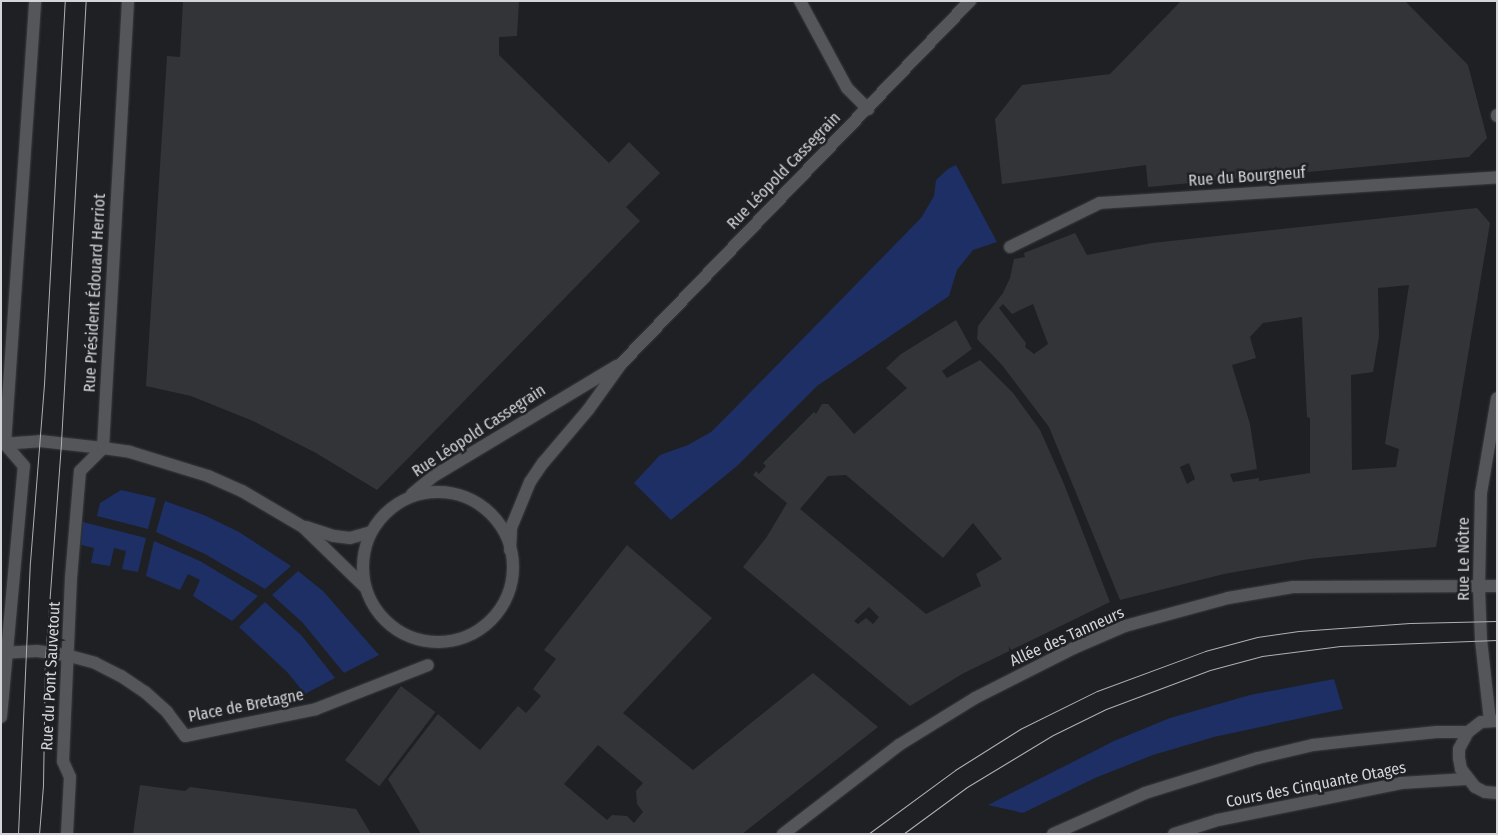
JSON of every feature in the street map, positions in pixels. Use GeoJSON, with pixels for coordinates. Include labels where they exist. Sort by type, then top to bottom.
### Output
{"type":"FeatureCollection","features":[{"type":"Feature","properties":{"kind":"street"},"geometry":{"type":"LineString","coordinates":[[1,716],[4,652],[24,466],[3,444],[35,1]]}},
{"type":"Feature","properties":{"kind":"street","name":"Rue Président Édouard Herriot"},"geometry":{"type":"LineString","coordinates":[[103,448],[128,1]]}},
{"type":"Feature","properties":{"kind":"street"},"geometry":{"type":"LineString","coordinates":[[800,1],[847,88],[868,109]]}},
{"type":"Feature","properties":{"kind":"street","name":"Rue Léopold Cassegrain"},"geometry":{"type":"LineString","coordinates":[[510,550],[511,528],[530,482],[543,463],[588,410],[621,364],[970,1]]}},
{"type":"Feature","properties":{"kind":"street","name":"Rue du Bourgneuf"},"geometry":{"type":"LineString","coordinates":[[1010,247],[1100,203],[1497,177]]}},
{"type":"Feature","properties":{"kind":"street","name":"Rue Léopold Cassegrain"},"geometry":{"type":"LineString","coordinates":[[408,498],[432,477],[621,364]]}},
{"type":"Feature","properties":{"kind":"street","name":"Rue Le Nôtre"},"geometry":{"type":"LineString","coordinates":[[1493,721],[1482,640],[1479,587],[1481,494],[1497,398]]}},
{"type":"Feature","properties":{"kind":"street"},"geometry":{"type":"LineString","coordinates":[[3,444],[40,442],[130,452],[208,476],[249,494],[303,527],[366,587]]}},
{"type":"Feature","properties":{"kind":"street","name":"Rue du Pont Sauvetout"},"geometry":{"type":"LineString","coordinates":[[67,834],[70,777],[63,761],[71,578],[80,471],[103,448]]}},
{"type":"Feature","properties":{"kind":"street"},"geometry":{"type":"LineString","coordinates":[[442,492],[473,501],[497,522],[510,550],[512,576],[504,603],[484,626],[456,640],[425,641],[396,630],[375,607],[366,587],[363,562],[371,532],[380,518],[394,506],[408,498],[425,493],[442,492]]}},
{"type":"Feature","properties":{"kind":"street"},"geometry":{"type":"LineString","coordinates":[[303,527],[334,536],[350,538],[371,532]]}},
{"type":"Feature","properties":{"kind":"street","name":"Allée des Tanneurs"},"geometry":{"type":"LineString","coordinates":[[783,834],[899,745],[975,698],[1074,648],[1125,626],[1228,598],[1293,587],[1497,586]]}},
{"type":"Feature","properties":{"kind":"street","name":"Place de Bretagne"},"geometry":{"type":"LineString","coordinates":[[4,652],[37,650],[68,655],[95,663],[121,676],[145,692],[167,712],[185,736],[316,709],[428,665]]}},
{"type":"Feature","properties":{"kind":"street","name":"Cours des Cinquante Otages"},"geometry":{"type":"LineString","coordinates":[[1053,834],[1145,793],[1258,758],[1313,745],[1438,732],[1468,732],[1481,722],[1493,721]]}},
{"type":"Feature","properties":{"kind":"street"},"geometry":{"type":"LineString","coordinates":[[1468,732],[1459,749],[1460,769],[1466,779],[1475,787],[1485,792],[1497,793]]}},
{"type":"Feature","properties":{"kind":"street","name":"Cours des Cinquante Otages"},"geometry":{"type":"LineString","coordinates":[[1174,834],[1218,820],[1401,783],[1466,779]]}},
{"type":"Feature","properties":{"kind":"shaded area"},"geometry":{"type":"Polygon","coordinates":[[[956,165],[997,242],[973,250],[957,270],[949,296],[817,386],[737,466],[671,520],[634,483],[660,455],[688,445],[711,432],[921,218],[934,196],[936,180],[948,169],[956,165]]]}},
{"type":"Feature","properties":{"kind":"shaded area"},"geometry":{"type":"Polygon","coordinates":[[[121,490],[156,498],[148,529],[97,516],[100,503],[121,490]]]}},
{"type":"Feature","properties":{"kind":"shaded area"},"geometry":{"type":"Polygon","coordinates":[[[165,501],[204,515],[239,532],[291,566],[265,589],[205,554],[156,532],[165,501]]]}},
{"type":"Feature","properties":{"kind":"shaded area"},"geometry":{"type":"Polygon","coordinates":[[[83,522],[146,538],[138,572],[122,569],[126,551],[114,548],[110,566],[91,563],[94,548],[81,545],[83,522]]]}},
{"type":"Feature","properties":{"kind":"shaded area"},"geometry":{"type":"Polygon","coordinates":[[[154,541],[200,561],[258,596],[232,621],[193,596],[200,580],[188,574],[180,590],[146,576],[154,541]]]}},
{"type":"Feature","properties":{"kind":"shaded area"},"geometry":{"type":"Polygon","coordinates":[[[298,571],[323,591],[379,655],[344,673],[302,622],[272,595],[298,571]]]}},
{"type":"Feature","properties":{"kind":"shaded area"},"geometry":{"type":"Polygon","coordinates":[[[265,602],[302,636],[335,678],[305,694],[288,673],[239,627],[265,602]]]}},
{"type":"Feature","properties":{"kind":"shaded area"},"geometry":{"type":"Polygon","coordinates":[[[1334,679],[1343,709],[1214,737],[1153,755],[1095,778],[1023,813],[988,805],[1114,741],[1170,718],[1250,695],[1334,679]]]}},
{"type":"Feature","properties":{"kind":"building"},"geometry":{"type":"Polygon","coordinates":[[[183,1],[519,1],[517,36],[499,37],[499,55],[609,163],[629,142],[660,173],[626,207],[640,221],[377,490],[316,453],[253,421],[191,396],[146,386],[167,56],[180,57],[183,1]]]}},
{"type":"Feature","properties":{"kind":"building"},"geometry":{"type":"Polygon","coordinates":[[[1181,1],[1405,1],[1468,65],[1487,138],[1469,157],[1148,187],[1146,165],[1002,184],[995,119],[1022,85],[1110,74],[1181,1]]]}},
{"type":"Feature","properties":{"kind":"building"},"geometry":{"type":"Polygon","coordinates":[[[1477,208],[1490,223],[1436,547],[1309,559],[1224,574],[1120,600],[1049,427],[1002,365],[977,339],[978,326],[1003,293],[1010,278],[1014,259],[1025,257],[1024,253],[1075,233],[1087,255],[1152,243],[1477,208]],[[1409,285],[1378,288],[1379,336],[1373,372],[1351,375],[1352,470],[1396,467],[1399,449],[1385,444],[1409,285]],[[1003,304],[999,308],[1026,343],[1025,347],[1034,354],[1048,344],[1033,304],[1012,314],[1003,304]],[[1302,317],[1263,323],[1250,337],[1256,358],[1232,365],[1250,424],[1257,469],[1230,474],[1233,482],[1259,478],[1259,481],[1310,473],[1310,418],[1307,417],[1302,317]],[[1189,463],[1180,467],[1187,484],[1195,479],[1189,463]]]}},
{"type":"Feature","properties":{"kind":"building"},"geometry":{"type":"Polygon","coordinates":[[[956,320],[972,349],[942,371],[947,378],[980,360],[1013,393],[1040,430],[1064,484],[1110,602],[962,674],[910,706],[743,567],[766,538],[787,503],[753,475],[756,471],[759,474],[766,466],[763,463],[814,412],[816,414],[822,404],[828,404],[854,434],[907,388],[886,368],[901,354],[956,320]],[[846,475],[828,476],[800,509],[926,614],[981,586],[976,574],[1002,559],[973,523],[943,558],[846,475]],[[869,607],[854,621],[858,624],[866,618],[873,624],[879,617],[869,607]]]}},
{"type":"Feature","properties":{"kind":"building"},"geometry":{"type":"Polygon","coordinates":[[[627,545],[712,618],[623,713],[693,770],[813,673],[878,727],[742,834],[421,834],[388,779],[438,714],[480,750],[518,706],[526,713],[541,696],[533,689],[556,659],[544,650],[627,545]],[[598,745],[564,784],[607,820],[612,815],[627,816],[634,823],[643,812],[637,804],[636,791],[643,783],[598,745]]]}},
{"type":"Feature","properties":{"kind":"building"},"geometry":{"type":"Polygon","coordinates":[[[401,686],[435,712],[379,786],[345,760],[401,686]]]}},
{"type":"Feature","properties":{"kind":"building"},"geometry":{"type":"Polygon","coordinates":[[[140,785],[185,791],[190,787],[356,809],[371,834],[133,834],[140,785]]]}},
{"type":"Feature","properties":{"kind":"tram line"},"geometry":{"type":"LineString","coordinates":[[18,834],[30,562],[44,384],[65,1]]}},
{"type":"Feature","properties":{"kind":"tram line"},"geometry":{"type":"LineString","coordinates":[[39,834],[43,785],[45,661],[61,442],[86,1]]}},
{"type":"Feature","properties":{"kind":"tram line"},"geometry":{"type":"LineString","coordinates":[[868,834],[955,770],[1020,729],[1097,691],[1205,651],[1257,637],[1299,631],[1410,623],[1497,621]]}},
{"type":"Feature","properties":{"kind":"tram line"},"geometry":{"type":"LineString","coordinates":[[903,834],[967,787],[1053,735],[1106,709],[1210,670],[1262,656],[1340,646],[1497,640]]}}]}
